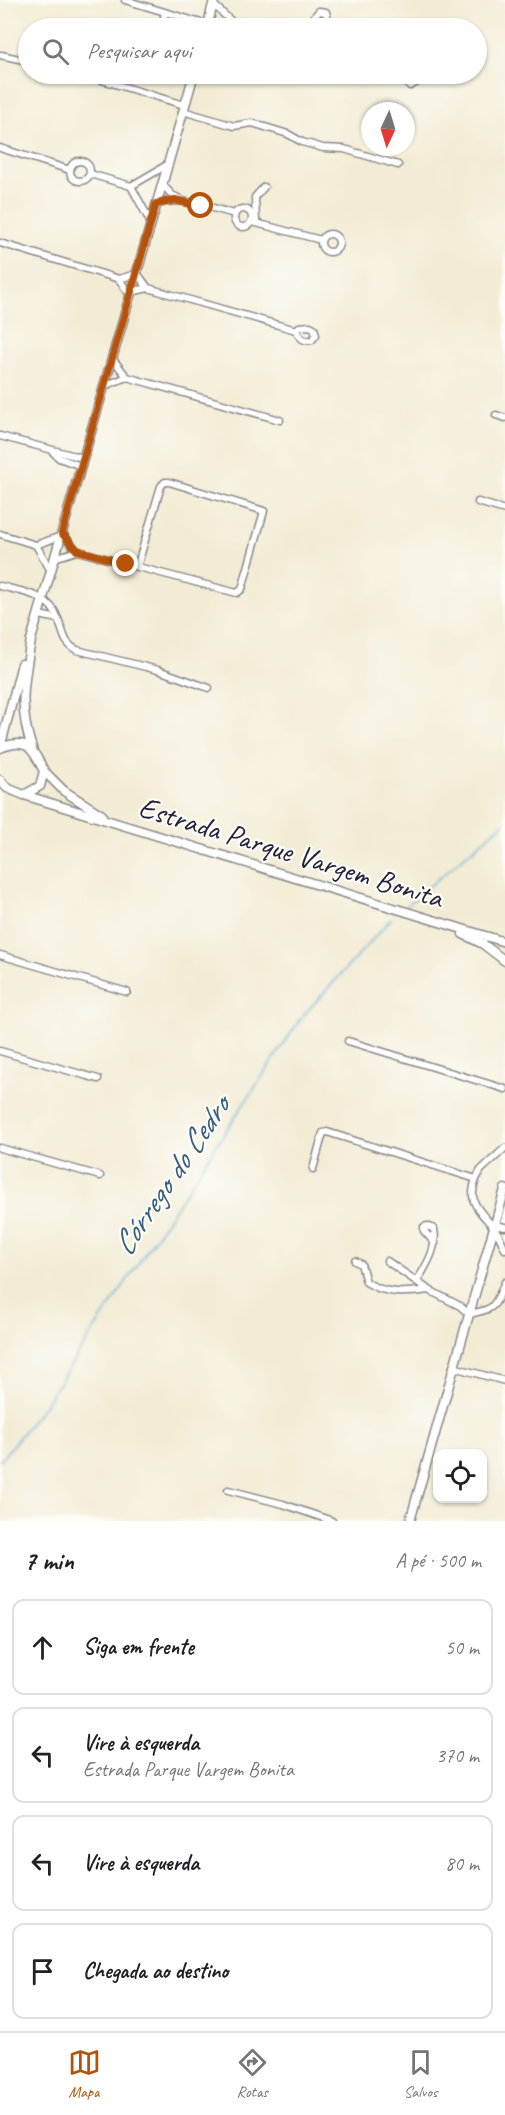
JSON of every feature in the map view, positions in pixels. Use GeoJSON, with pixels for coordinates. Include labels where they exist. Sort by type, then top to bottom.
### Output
{"type":"FeatureCollection","features":[{"type":"Feature","properties":{"kind":"main road"},"geometry":{"type":"LineString","coordinates":[[210,18],[214,2]]}},
{"type":"Feature","properties":{"kind":"main road"},"geometry":{"type":"LineString","coordinates":[[32,748],[26,745],[1,743],[191,84]]}},
{"type":"Feature","properties":{"kind":"main road"},"geometry":{"type":"LineString","coordinates":[[31,640],[23,704],[24,722],[32,748]]}},
{"type":"Feature","properties":{"kind":"main road","name":"Estrada Parque Vargem Bonita"},"geometry":{"type":"LineString","coordinates":[[32,748],[45,771],[64,791],[118,824]]}},
{"type":"Feature","properties":{"kind":"main road"},"geometry":{"type":"LineString","coordinates":[[24,795],[40,786],[45,771]]}},
{"type":"Feature","properties":{"kind":"main road","name":"Estrada Parque Vargem Bonita"},"geometry":{"type":"LineString","coordinates":[[0,780],[7,788],[24,795],[449,927],[483,944],[505,961]]}},
{"type":"Feature","properties":{"kind":"main road"},"geometry":{"type":"LineString","coordinates":[[0,793],[12,790]]}},
{"type":"Feature","properties":{"kind":"main road","name":"Estrada Parque Vargem Bonita"},"geometry":{"type":"LineString","coordinates":[[449,927],[461,928],[505,942]]}},
{"type":"Feature","properties":{"kind":"main road"},"geometry":{"type":"LineString","coordinates":[[410,1521],[505,1189]]}},
{"type":"Feature","properties":{"kind":"street"},"geometry":{"type":"LineString","coordinates":[[125,0],[180,18]]}},
{"type":"Feature","properties":{"kind":"street"},"geometry":{"type":"LineString","coordinates":[[214,2],[228,18]]}},
{"type":"Feature","properties":{"kind":"street"},"geometry":{"type":"LineString","coordinates":[[164,18],[165,13]]}},
{"type":"Feature","properties":{"kind":"street"},"geometry":{"type":"LineString","coordinates":[[1,55],[18,59]]}},
{"type":"Feature","properties":{"kind":"street"},"geometry":{"type":"LineString","coordinates":[[112,84],[234,126],[252,123],[283,132],[302,142],[329,149],[344,149],[398,165]]}},
{"type":"Feature","properties":{"kind":"street"},"geometry":{"type":"LineString","coordinates":[[0,148],[70,170]]}},
{"type":"Feature","properties":{"kind":"street"},"geometry":{"type":"LineString","coordinates":[[82,160],[91,168],[90,174],[87,179],[75,180],[70,170],[76,161],[82,160]]}},
{"type":"Feature","properties":{"kind":"street"},"geometry":{"type":"LineString","coordinates":[[131,186],[167,165]]}},
{"type":"Feature","properties":{"kind":"street"},"geometry":{"type":"LineString","coordinates":[[90,174],[131,186],[151,223]]}},
{"type":"Feature","properties":{"kind":"street"},"geometry":{"type":"LineString","coordinates":[[162,183],[172,195],[184,201]]}},
{"type":"Feature","properties":{"kind":"street"},"geometry":{"type":"LineString","coordinates":[[254,223],[255,198],[264,187]]}},
{"type":"Feature","properties":{"kind":"street"},"geometry":{"type":"LineString","coordinates":[[156,204],[170,200],[184,201],[235,214]]}},
{"type":"Feature","properties":{"kind":"street"},"geometry":{"type":"LineString","coordinates":[[254,223],[250,212],[244,209],[235,214],[234,220],[242,228],[254,223],[321,240]]}},
{"type":"Feature","properties":{"kind":"street"},"geometry":{"type":"LineString","coordinates":[[0,243],[120,279],[136,274],[148,288],[296,330]]}},
{"type":"Feature","properties":{"kind":"street"},"geometry":{"type":"LineString","coordinates":[[120,279],[130,294],[148,288]]}},
{"type":"Feature","properties":{"kind":"street"},"geometry":{"type":"LineString","coordinates":[[112,358],[127,377],[280,420]]}},
{"type":"Feature","properties":{"kind":"street"},"geometry":{"type":"LineString","coordinates":[[104,386],[127,377]]}},
{"type":"Feature","properties":{"kind":"street"},"geometry":{"type":"LineString","coordinates":[[496,415],[505,418]]}},
{"type":"Feature","properties":{"kind":"street"},"geometry":{"type":"LineString","coordinates":[[0,436],[52,452],[62,452],[82,462]]}},
{"type":"Feature","properties":{"kind":"street"},"geometry":{"type":"LineString","coordinates":[[0,534],[36,545],[61,535],[77,550],[137,567],[233,592],[239,592],[242,589],[264,511],[165,482],[161,486],[137,567]]}},
{"type":"Feature","properties":{"kind":"street"},"geometry":{"type":"LineString","coordinates":[[478,502],[505,510]]}},
{"type":"Feature","properties":{"kind":"street"},"geometry":{"type":"LineString","coordinates":[[36,545],[51,571]]}},
{"type":"Feature","properties":{"kind":"street"},"geometry":{"type":"LineString","coordinates":[[54,558],[77,550]]}},
{"type":"Feature","properties":{"kind":"street"},"geometry":{"type":"LineString","coordinates":[[0,586],[43,598],[55,611],[66,642],[76,650],[158,670],[209,688]]}},
{"type":"Feature","properties":{"kind":"street"},"geometry":{"type":"LineString","coordinates":[[39,615],[58,619]]}},
{"type":"Feature","properties":{"kind":"street"},"geometry":{"type":"LineString","coordinates":[[0,955],[128,992]]}},
{"type":"Feature","properties":{"kind":"street"},"geometry":{"type":"LineString","coordinates":[[348,1041],[505,1089]]}},
{"type":"Feature","properties":{"kind":"street"},"geometry":{"type":"LineString","coordinates":[[0,1051],[98,1079]]}},
{"type":"Feature","properties":{"kind":"street"},"geometry":{"type":"LineString","coordinates":[[313,1169],[320,1140],[323,1133],[327,1132],[476,1179]]}},
{"type":"Feature","properties":{"kind":"street"},"geometry":{"type":"LineString","coordinates":[[0,1148],[100,1176]]}},
{"type":"Feature","properties":{"kind":"street"},"geometry":{"type":"LineString","coordinates":[[505,1148],[481,1170],[472,1190],[472,1200],[495,1226],[505,1249]]}},
{"type":"Feature","properties":{"kind":"street"},"geometry":{"type":"LineString","coordinates":[[495,1226],[505,1227]]}},
{"type":"Feature","properties":{"kind":"street"},"geometry":{"type":"LineString","coordinates":[[417,1281],[426,1267],[435,1243]]}},
{"type":"Feature","properties":{"kind":"street"},"geometry":{"type":"LineString","coordinates":[[355,1261],[361,1264],[366,1282],[374,1287],[399,1293],[429,1290]]}},
{"type":"Feature","properties":{"kind":"street"},"geometry":{"type":"LineString","coordinates":[[387,1261],[429,1290],[460,1306],[469,1314],[489,1310],[496,1303],[505,1282]]}},
{"type":"Feature","properties":{"kind":"street"},"geometry":{"type":"LineString","coordinates":[[453,1367],[505,1381]]}},
{"type":"Feature","properties":{"kind":"street"},"geometry":{"type":"LineString","coordinates":[[228,1490],[283,1504],[332,1521]]}},
{"type":"Feature","properties":{"kind":"waterway"},"geometry":{"type":"LineString","coordinates":[[405,907],[505,822]]}},
{"type":"Feature","properties":{"kind":"waterway","name":"Córrego do Cedro"},"geometry":{"type":"LineString","coordinates":[[0,1461],[43,1407],[301,1018],[391,919]]}},
{"type":"Feature","properties":{"kind":"route"},"geometry":{"type":"LineString","coordinates":[[126,564],[77,550],[62,533],[156,204],[175,200],[201,206]]}}]}
